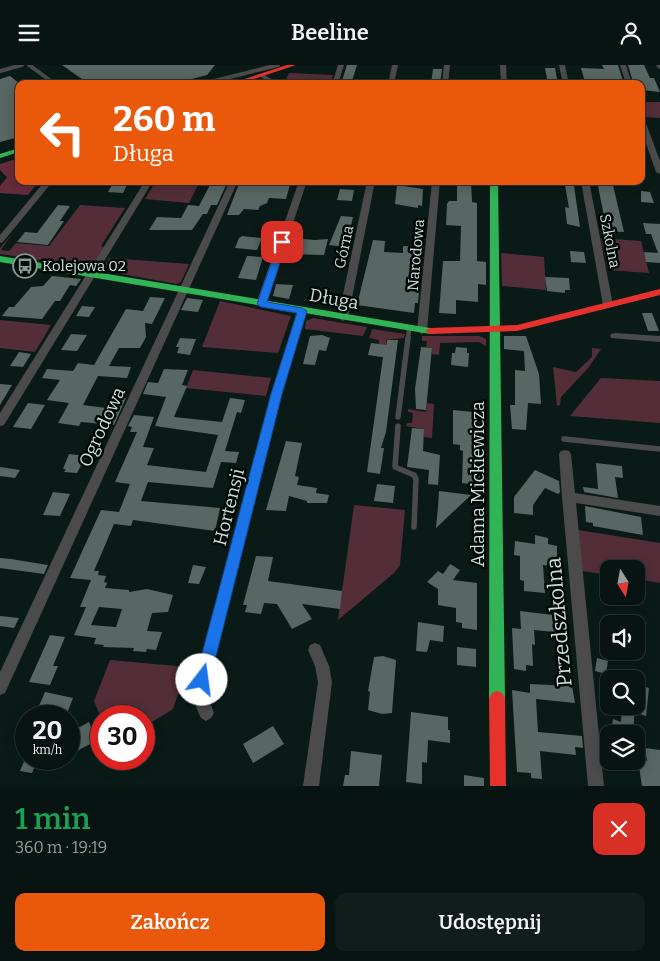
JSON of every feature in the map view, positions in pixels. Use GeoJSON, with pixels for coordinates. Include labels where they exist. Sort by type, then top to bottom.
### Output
{"type":"FeatureCollection","features":[{"type":"Feature","properties":{"kind":"street"},"geometry":{"type":"LineString","coordinates":[[245,80],[293,65]]}},
{"type":"Feature","properties":{"kind":"street"},"geometry":{"type":"LineString","coordinates":[[336,80],[341,65]]}},
{"type":"Feature","properties":{"kind":"street"},"geometry":{"type":"LineString","coordinates":[[392,80],[395,65]]}},
{"type":"Feature","properties":{"kind":"street"},"geometry":{"type":"LineString","coordinates":[[445,80],[447,65]]}},
{"type":"Feature","properties":{"kind":"street"},"geometry":{"type":"LineString","coordinates":[[503,65],[504,80]]}},
{"type":"Feature","properties":{"kind":"street"},"geometry":{"type":"LineString","coordinates":[[562,65],[565,80]]}},
{"type":"Feature","properties":{"kind":"street"},"geometry":{"type":"LineString","coordinates":[[623,65],[628,80]]}},
{"type":"Feature","properties":{"kind":"street"},"geometry":{"type":"LineString","coordinates":[[261,75],[269,80]]}},
{"type":"Feature","properties":{"kind":"street"},"geometry":{"type":"LineString","coordinates":[[645,129],[660,171]]}},
{"type":"Feature","properties":{"kind":"street"},"geometry":{"type":"LineString","coordinates":[[0,156],[15,151]]}},
{"type":"Feature","properties":{"kind":"street"},"geometry":{"type":"LineString","coordinates":[[0,240],[45,185]]}},
{"type":"Feature","properties":{"kind":"street"},"geometry":{"type":"LineString","coordinates":[[0,422],[146,185]]}},
{"type":"Feature","properties":{"kind":"street","name":"Ogrodowa"},"geometry":{"type":"LineString","coordinates":[[0,688],[232,185]]}},
{"type":"Feature","properties":{"kind":"street"},"geometry":{"type":"LineString","coordinates":[[261,304],[302,185]]}},
{"type":"Feature","properties":{"kind":"street","name":"Górna"},"geometry":{"type":"LineString","coordinates":[[343,318],[370,185]]}},
{"type":"Feature","properties":{"kind":"street","name":"Narodowa"},"geometry":{"type":"LineString","coordinates":[[422,331],[436,185]]}},
{"type":"Feature","properties":{"kind":"street","name":"Adama Mickiewicza"},"geometry":{"type":"LineString","coordinates":[[494,185],[498,786]]}},
{"type":"Feature","properties":{"kind":"street","name":"Szkolna"},"geometry":{"type":"LineString","coordinates":[[586,185],[608,305]]}},
{"type":"Feature","properties":{"kind":"street","name":"Długa"},"geometry":{"type":"LineString","coordinates":[[0,259],[92,273],[422,331],[496,330],[535,324],[660,292]]}},
{"type":"Feature","properties":{"kind":"street","name":"Hortensji"},"geometry":{"type":"LineString","coordinates":[[206,713],[201,700],[200,688],[276,394],[302,311]]}},
{"type":"Feature","properties":{"kind":"street"},"geometry":{"type":"LineString","coordinates":[[615,337],[660,339]]}},
{"type":"Feature","properties":{"kind":"street","name":"Przedszkolna"},"geometry":{"type":"LineString","coordinates":[[565,454],[596,786]]}},
{"type":"Feature","properties":{"kind":"street"},"geometry":{"type":"LineString","coordinates":[[568,497],[660,511]]}},
{"type":"Feature","properties":{"kind":"street"},"geometry":{"type":"LineString","coordinates":[[311,786],[325,682],[322,666],[315,650]]}},
{"type":"Feature","properties":{"kind":"lane"},"geometry":{"type":"LineString","coordinates":[[0,71],[22,65]]}},
{"type":"Feature","properties":{"kind":"lane"},"geometry":{"type":"LineString","coordinates":[[29,65],[50,80]]}},
{"type":"Feature","properties":{"kind":"lane"},"geometry":{"type":"LineString","coordinates":[[224,80],[278,65]]}},
{"type":"Feature","properties":{"kind":"lane"},"geometry":{"type":"LineString","coordinates":[[398,417],[409,329]]}},
{"type":"Feature","properties":{"kind":"lane"},"geometry":{"type":"LineString","coordinates":[[398,426],[394,465],[396,469],[412,474],[416,479],[414,527]]}},
{"type":"Feature","properties":{"kind":"lane"},"geometry":{"type":"LineString","coordinates":[[564,439],[660,449]]}},
{"type":"Feature","properties":{"kind":"shaded area"},"geometry":{"type":"Polygon","coordinates":[[[289,73],[333,75],[332,80],[286,80],[289,73]]]}},
{"type":"Feature","properties":{"kind":"shaded area"},"geometry":{"type":"Polygon","coordinates":[[[645,102],[660,102],[660,118],[645,117],[645,102]]]}},
{"type":"Feature","properties":{"kind":"shaded area"},"geometry":{"type":"Polygon","coordinates":[[[15,159],[15,185],[36,185],[28,195],[0,193],[0,186],[7,177],[0,170],[0,164],[15,159]]]}},
{"type":"Feature","properties":{"kind":"shaded area"},"geometry":{"type":"Polygon","coordinates":[[[154,185],[198,185],[189,203],[145,199],[154,185]]]}},
{"type":"Feature","properties":{"kind":"shaded area"},"geometry":{"type":"Polygon","coordinates":[[[80,205],[125,208],[101,246],[104,247],[92,266],[84,267],[0,254],[0,248],[12,234],[1,250],[9,251],[16,243],[49,246],[80,205]]]}},
{"type":"Feature","properties":{"kind":"shaded area"},"geometry":{"type":"Polygon","coordinates":[[[601,238],[641,241],[649,273],[608,270],[601,238]]]}},
{"type":"Feature","properties":{"kind":"shaded area"},"geometry":{"type":"Polygon","coordinates":[[[501,253],[544,257],[546,290],[502,286],[501,253]]]}},
{"type":"Feature","properties":{"kind":"shaded area"},"geometry":{"type":"Polygon","coordinates":[[[109,258],[189,264],[181,282],[177,284],[105,271],[102,268],[109,258]]]}},
{"type":"Feature","properties":{"kind":"shaded area"},"geometry":{"type":"Polygon","coordinates":[[[220,301],[291,316],[278,353],[202,347],[220,301]]]}},
{"type":"Feature","properties":{"kind":"shaded area"},"geometry":{"type":"Polygon","coordinates":[[[313,318],[367,327],[363,336],[305,329],[306,321],[313,318]]]}},
{"type":"Feature","properties":{"kind":"shaded area"},"geometry":{"type":"Polygon","coordinates":[[[0,320],[51,325],[35,352],[0,348],[0,320]]]}},
{"type":"Feature","properties":{"kind":"shaded area"},"geometry":{"type":"Polygon","coordinates":[[[372,329],[405,334],[404,338],[386,340],[387,344],[394,345],[383,357],[377,357],[379,340],[369,338],[372,329]]]}},
{"type":"Feature","properties":{"kind":"shaded area"},"geometry":{"type":"Polygon","coordinates":[[[422,336],[479,336],[486,339],[486,346],[479,342],[440,343],[439,355],[432,354],[432,348],[426,347],[427,341],[422,341],[422,336]]]}},
{"type":"Feature","properties":{"kind":"shaded area"},"geometry":{"type":"Polygon","coordinates":[[[592,348],[601,349],[589,367],[561,397],[560,405],[557,406],[553,367],[576,372],[592,357],[592,348]]]}},
{"type":"Feature","properties":{"kind":"shaded area"},"geometry":{"type":"Polygon","coordinates":[[[193,370],[271,378],[266,396],[186,388],[193,370]]]}},
{"type":"Feature","properties":{"kind":"shaded area"},"geometry":{"type":"Polygon","coordinates":[[[601,378],[660,381],[660,423],[570,416],[601,378]]]}},
{"type":"Feature","properties":{"kind":"shaded area"},"geometry":{"type":"Polygon","coordinates":[[[427,403],[434,404],[432,438],[424,437],[424,429],[406,426],[407,423],[412,423],[413,413],[408,412],[408,409],[426,412],[427,403]]]}},
{"type":"Feature","properties":{"kind":"shaded area"},"geometry":{"type":"Polygon","coordinates":[[[354,505],[405,510],[400,565],[394,573],[338,620],[354,505]]]}},
{"type":"Feature","properties":{"kind":"shaded area"},"geometry":{"type":"Polygon","coordinates":[[[578,530],[660,543],[660,583],[645,580],[645,560],[600,560],[600,574],[582,571],[578,530]]]}},
{"type":"Feature","properties":{"kind":"shaded area"},"geometry":{"type":"Polygon","coordinates":[[[110,660],[187,667],[173,709],[155,720],[155,705],[96,705],[94,701],[110,660]]]}},
{"type":"Feature","properties":{"kind":"building"},"geometry":{"type":"Polygon","coordinates":[[[62,65],[215,65],[207,75],[188,80],[83,80],[62,65]]]}},
{"type":"Feature","properties":{"kind":"building"},"geometry":{"type":"Polygon","coordinates":[[[347,65],[357,65],[352,80],[342,80],[347,65]]]}},
{"type":"Feature","properties":{"kind":"building"},"geometry":{"type":"Polygon","coordinates":[[[602,65],[618,65],[623,80],[584,80],[581,68],[604,69],[602,65]]]}},
{"type":"Feature","properties":{"kind":"building"},"geometry":{"type":"Polygon","coordinates":[[[628,65],[644,65],[650,78],[654,78],[660,92],[645,90],[645,80],[632,80],[628,65]]]}},
{"type":"Feature","properties":{"kind":"building"},"geometry":{"type":"Polygon","coordinates":[[[545,68],[555,68],[557,80],[547,80],[545,68]]]}},
{"type":"Feature","properties":{"kind":"building"},"geometry":{"type":"Polygon","coordinates":[[[433,69],[442,69],[441,80],[432,80],[433,69]]]}},
{"type":"Feature","properties":{"kind":"building"},"geometry":{"type":"Polygon","coordinates":[[[10,76],[15,80],[15,138],[0,142],[0,79],[10,76]]]}},
{"type":"Feature","properties":{"kind":"building"},"geometry":{"type":"Polygon","coordinates":[[[112,185],[127,185],[123,193],[108,192],[112,185]]]}},
{"type":"Feature","properties":{"kind":"building"},"geometry":{"type":"Polygon","coordinates":[[[210,185],[226,185],[217,205],[211,205],[207,214],[203,214],[192,230],[149,230],[157,217],[181,218],[188,205],[199,206],[210,185]]]}},
{"type":"Feature","properties":{"kind":"building"},"geometry":{"type":"Polygon","coordinates":[[[238,185],[290,185],[286,199],[269,198],[267,203],[260,206],[258,210],[244,209],[239,215],[227,215],[238,185]]]}},
{"type":"Feature","properties":{"kind":"building"},"geometry":{"type":"Polygon","coordinates":[[[397,185],[423,189],[422,206],[418,205],[418,208],[395,204],[397,185]]]}},
{"type":"Feature","properties":{"kind":"building"},"geometry":{"type":"Polygon","coordinates":[[[457,185],[471,185],[472,202],[477,203],[477,261],[486,262],[486,285],[478,284],[478,302],[456,300],[456,314],[439,313],[443,261],[460,261],[461,226],[446,225],[447,204],[449,201],[457,201],[457,185]]]}},
{"type":"Feature","properties":{"kind":"building"},"geometry":{"type":"Polygon","coordinates":[[[565,185],[574,186],[580,227],[567,224],[565,207],[569,208],[565,185]]]}},
{"type":"Feature","properties":{"kind":"building"},"geometry":{"type":"Polygon","coordinates":[[[598,185],[613,185],[624,232],[607,231],[598,185]]]}},
{"type":"Feature","properties":{"kind":"building"},"geometry":{"type":"Polygon","coordinates":[[[340,189],[354,190],[352,201],[337,200],[340,189]]]}},
{"type":"Feature","properties":{"kind":"building"},"geometry":{"type":"Polygon","coordinates":[[[641,191],[650,192],[654,203],[641,202],[641,191]]]}},
{"type":"Feature","properties":{"kind":"building"},"geometry":{"type":"Polygon","coordinates":[[[58,205],[70,206],[60,221],[64,221],[48,245],[17,242],[25,232],[37,233],[58,205]]]}},
{"type":"Feature","properties":{"kind":"building"},"geometry":{"type":"Polygon","coordinates":[[[341,216],[353,217],[346,247],[329,245],[341,216]]]}},
{"type":"Feature","properties":{"kind":"building"},"geometry":{"type":"Polygon","coordinates":[[[643,223],[660,224],[660,263],[646,262],[644,252],[658,253],[651,234],[646,234],[643,223]]]}},
{"type":"Feature","properties":{"kind":"building"},"geometry":{"type":"Polygon","coordinates":[[[242,236],[262,238],[257,250],[235,248],[239,238],[242,236]]]}},
{"type":"Feature","properties":{"kind":"building"},"geometry":{"type":"Polygon","coordinates":[[[291,238],[328,239],[324,255],[286,254],[291,238]]]}},
{"type":"Feature","properties":{"kind":"building"},"geometry":{"type":"Polygon","coordinates":[[[373,240],[385,241],[384,252],[403,253],[403,246],[421,247],[420,259],[422,260],[418,303],[415,303],[414,313],[357,305],[373,240]]]}},
{"type":"Feature","properties":{"kind":"building"},"geometry":{"type":"Polygon","coordinates":[[[570,251],[584,252],[586,263],[571,262],[570,251]]]}},
{"type":"Feature","properties":{"kind":"building"},"geometry":{"type":"Polygon","coordinates":[[[247,256],[263,257],[256,280],[238,278],[247,256]]]}},
{"type":"Feature","properties":{"kind":"building"},"geometry":{"type":"Polygon","coordinates":[[[52,276],[81,279],[76,286],[70,285],[60,301],[55,301],[42,319],[2,316],[9,307],[14,307],[31,287],[43,286],[52,276]]]}},
{"type":"Feature","properties":{"kind":"building"},"geometry":{"type":"Polygon","coordinates":[[[545,277],[569,278],[570,290],[565,290],[565,293],[547,291],[545,277]]]}},
{"type":"Feature","properties":{"kind":"building"},"geometry":{"type":"Polygon","coordinates":[[[276,284],[293,285],[289,299],[273,296],[276,284]]]}},
{"type":"Feature","properties":{"kind":"building"},"geometry":{"type":"Polygon","coordinates":[[[150,297],[165,298],[152,324],[145,323],[146,337],[140,348],[119,348],[109,366],[131,367],[127,378],[98,376],[83,405],[106,408],[112,397],[126,398],[114,425],[81,422],[79,426],[58,423],[69,403],[47,400],[60,380],[42,378],[47,369],[73,371],[78,363],[94,365],[126,309],[143,311],[150,297]]]}},
{"type":"Feature","properties":{"kind":"building"},"geometry":{"type":"Polygon","coordinates":[[[187,298],[203,300],[198,312],[181,310],[187,298]]]}},
{"type":"Feature","properties":{"kind":"building"},"geometry":{"type":"Polygon","coordinates":[[[82,306],[95,307],[89,317],[76,316],[82,306]]]}},
{"type":"Feature","properties":{"kind":"building"},"geometry":{"type":"Polygon","coordinates":[[[642,313],[652,313],[659,331],[648,331],[642,313]]]}},
{"type":"Feature","properties":{"kind":"building"},"geometry":{"type":"Polygon","coordinates":[[[71,334],[87,335],[77,351],[61,350],[71,334]]]}},
{"type":"Feature","properties":{"kind":"building"},"geometry":{"type":"Polygon","coordinates":[[[322,335],[330,338],[326,351],[319,350],[315,365],[303,364],[310,336],[322,335]]]}},
{"type":"Feature","properties":{"kind":"building"},"geometry":{"type":"Polygon","coordinates":[[[504,336],[526,336],[539,374],[541,404],[528,403],[526,430],[512,429],[510,405],[515,405],[515,370],[525,371],[524,351],[504,349],[504,336]]]}},
{"type":"Feature","properties":{"kind":"building"},"geometry":{"type":"Polygon","coordinates":[[[180,338],[196,339],[190,355],[177,353],[179,347],[176,347],[180,338]]]}},
{"type":"Feature","properties":{"kind":"building"},"geometry":{"type":"Polygon","coordinates":[[[387,340],[398,340],[386,432],[381,448],[384,448],[380,474],[367,472],[383,357],[368,355],[371,343],[387,345],[387,340]]]}},
{"type":"Feature","properties":{"kind":"building"},"geometry":{"type":"Polygon","coordinates":[[[421,347],[432,348],[426,410],[416,409],[415,389],[421,347]]]}},
{"type":"Feature","properties":{"kind":"building"},"geometry":{"type":"Polygon","coordinates":[[[456,347],[467,348],[467,353],[469,353],[468,367],[451,365],[452,353],[455,353],[456,347]]]}},
{"type":"Feature","properties":{"kind":"building"},"geometry":{"type":"Polygon","coordinates":[[[19,352],[31,354],[23,367],[10,366],[19,352]]]}},
{"type":"Feature","properties":{"kind":"building"},"geometry":{"type":"Polygon","coordinates":[[[164,369],[188,370],[182,385],[187,386],[174,417],[222,422],[230,398],[245,400],[241,413],[237,412],[225,451],[239,452],[236,463],[221,462],[213,488],[148,482],[141,501],[220,508],[215,531],[133,520],[131,526],[114,524],[94,571],[99,571],[98,575],[106,576],[104,582],[107,583],[105,588],[129,590],[129,592],[147,589],[173,595],[168,612],[152,613],[147,631],[162,632],[156,650],[147,649],[146,652],[133,651],[134,648],[103,647],[104,645],[94,644],[96,638],[74,635],[86,607],[80,607],[91,580],[70,578],[101,510],[119,512],[130,484],[115,482],[137,432],[130,432],[132,427],[128,426],[134,415],[154,417],[143,447],[154,448],[147,465],[206,472],[218,435],[155,426],[166,397],[143,394],[148,382],[158,383],[164,369]],[[99,607],[91,625],[116,627],[122,609],[99,607]]]}},
{"type":"Feature","properties":{"kind":"building"},"geometry":{"type":"Polygon","coordinates":[[[0,384],[12,385],[0,405],[0,384]]]}},
{"type":"Feature","properties":{"kind":"building"},"geometry":{"type":"Polygon","coordinates":[[[28,403],[45,405],[31,429],[13,427],[28,403]]]}},
{"type":"Feature","properties":{"kind":"building"},"geometry":{"type":"Polygon","coordinates":[[[453,410],[473,412],[473,440],[476,440],[476,463],[480,463],[480,483],[476,482],[475,485],[462,483],[463,451],[460,450],[460,445],[453,444],[453,410]]]}},
{"type":"Feature","properties":{"kind":"building"},"geometry":{"type":"Polygon","coordinates":[[[412,428],[424,429],[423,451],[440,455],[438,485],[428,484],[429,470],[407,467],[412,428]]]}},
{"type":"Feature","properties":{"kind":"building"},"geometry":{"type":"Polygon","coordinates":[[[286,441],[302,443],[295,476],[299,477],[297,485],[317,488],[316,493],[329,495],[327,503],[307,503],[307,501],[289,496],[286,511],[266,510],[286,441]]]}},
{"type":"Feature","properties":{"kind":"building"},"geometry":{"type":"Polygon","coordinates":[[[69,454],[86,456],[77,473],[64,472],[66,469],[63,469],[69,454]]]}},
{"type":"Feature","properties":{"kind":"building"},"geometry":{"type":"Polygon","coordinates":[[[596,463],[622,466],[623,478],[615,477],[618,498],[584,492],[583,487],[598,489],[596,463]]]}},
{"type":"Feature","properties":{"kind":"building"},"geometry":{"type":"Polygon","coordinates":[[[0,467],[20,470],[15,478],[0,476],[0,467]]]}},
{"type":"Feature","properties":{"kind":"building"},"geometry":{"type":"Polygon","coordinates":[[[535,470],[559,481],[560,492],[558,494],[545,488],[533,505],[533,515],[514,513],[514,497],[535,470]]]}},
{"type":"Feature","properties":{"kind":"building"},"geometry":{"type":"Polygon","coordinates":[[[377,484],[395,486],[393,503],[374,501],[377,484]]]}},
{"type":"Feature","properties":{"kind":"building"},"geometry":{"type":"Polygon","coordinates":[[[439,491],[471,495],[436,528],[438,507],[439,491]]]}},
{"type":"Feature","properties":{"kind":"building"},"geometry":{"type":"Polygon","coordinates":[[[53,492],[70,494],[60,516],[43,515],[53,492]]]}},
{"type":"Feature","properties":{"kind":"building"},"geometry":{"type":"Polygon","coordinates":[[[585,506],[641,517],[643,535],[593,526],[593,523],[586,522],[585,506]]]}},
{"type":"Feature","properties":{"kind":"building"},"geometry":{"type":"Polygon","coordinates":[[[535,535],[548,538],[548,544],[557,546],[557,567],[543,565],[545,593],[524,591],[524,581],[520,580],[520,556],[514,555],[515,541],[535,544],[535,535]]]}},
{"type":"Feature","properties":{"kind":"building"},"geometry":{"type":"Polygon","coordinates":[[[256,556],[273,557],[268,581],[342,591],[340,609],[302,604],[312,619],[292,629],[277,604],[264,603],[261,614],[245,612],[247,605],[243,605],[256,556]]]}},
{"type":"Feature","properties":{"kind":"building"},"geometry":{"type":"Polygon","coordinates":[[[0,558],[48,565],[44,574],[0,568],[0,558]]]}},
{"type":"Feature","properties":{"kind":"building"},"geometry":{"type":"Polygon","coordinates":[[[450,564],[460,570],[453,580],[477,583],[477,630],[462,628],[462,623],[456,622],[456,608],[438,605],[438,589],[427,582],[438,571],[443,574],[450,564]]]}},
{"type":"Feature","properties":{"kind":"building"},"geometry":{"type":"Polygon","coordinates":[[[193,565],[206,567],[199,584],[188,583],[193,565]]]}},
{"type":"Feature","properties":{"kind":"building"},"geometry":{"type":"Polygon","coordinates":[[[520,611],[553,615],[555,632],[534,630],[535,645],[532,644],[533,666],[526,665],[526,671],[514,669],[512,628],[521,629],[520,611]]]}},
{"type":"Feature","properties":{"kind":"building"},"geometry":{"type":"Polygon","coordinates":[[[0,616],[19,618],[14,628],[0,626],[0,616]]]}},
{"type":"Feature","properties":{"kind":"building"},"geometry":{"type":"Polygon","coordinates":[[[418,622],[444,626],[443,642],[430,640],[427,652],[416,651],[418,622]]]}},
{"type":"Feature","properties":{"kind":"building"},"geometry":{"type":"Polygon","coordinates":[[[50,635],[65,637],[53,666],[58,666],[50,685],[29,682],[50,635]]]}},
{"type":"Feature","properties":{"kind":"building"},"geometry":{"type":"Polygon","coordinates":[[[457,647],[476,649],[476,667],[457,665],[457,647]]]}},
{"type":"Feature","properties":{"kind":"building"},"geometry":{"type":"Polygon","coordinates":[[[383,656],[396,660],[392,713],[382,714],[368,710],[370,692],[368,691],[374,657],[383,656]]]}},
{"type":"Feature","properties":{"kind":"building"},"geometry":{"type":"Polygon","coordinates":[[[597,658],[608,661],[607,670],[600,670],[600,672],[595,671],[597,658]]]}},
{"type":"Feature","properties":{"kind":"building"},"geometry":{"type":"Polygon","coordinates":[[[530,684],[572,686],[575,703],[536,699],[538,732],[582,736],[583,748],[575,747],[576,755],[540,751],[542,779],[531,778],[531,773],[517,772],[512,690],[530,693],[530,684]]]}},
{"type":"Feature","properties":{"kind":"building"},"geometry":{"type":"Polygon","coordinates":[[[645,687],[649,688],[646,716],[643,715],[645,715],[645,687]]]}},
{"type":"Feature","properties":{"kind":"building"},"geometry":{"type":"Polygon","coordinates":[[[45,692],[73,698],[70,705],[39,705],[45,692]]]}},
{"type":"Feature","properties":{"kind":"building"},"geometry":{"type":"Polygon","coordinates":[[[411,712],[448,717],[448,730],[450,730],[450,743],[428,740],[427,763],[422,762],[422,784],[406,782],[411,712]]]}},
{"type":"Feature","properties":{"kind":"building"},"geometry":{"type":"Polygon","coordinates":[[[621,715],[634,715],[634,725],[612,725],[613,719],[621,722],[621,715]]]}},
{"type":"Feature","properties":{"kind":"building"},"geometry":{"type":"Polygon","coordinates":[[[89,722],[90,744],[80,749],[80,727],[89,722]]]}},
{"type":"Feature","properties":{"kind":"building"},"geometry":{"type":"Polygon","coordinates":[[[273,726],[284,744],[253,763],[243,744],[273,726]]]}},
{"type":"Feature","properties":{"kind":"building"},"geometry":{"type":"Polygon","coordinates":[[[645,748],[660,750],[660,786],[642,786],[640,770],[645,770],[645,761],[647,761],[645,748]]]}},
{"type":"Feature","properties":{"kind":"building"},"geometry":{"type":"Polygon","coordinates":[[[351,751],[382,755],[379,786],[343,786],[345,775],[349,775],[351,751]]]}},
{"type":"Feature","properties":{"kind":"building"},"geometry":{"type":"Polygon","coordinates":[[[20,770],[33,770],[32,773],[20,770]]]}},
{"type":"Feature","properties":{"kind":"building"},"geometry":{"type":"Polygon","coordinates":[[[464,775],[484,778],[484,786],[464,786],[464,775]]]}},
{"type":"Feature","properties":{"kind":"traffic: fast"},"geometry":{"type":"LineString","coordinates":[[0,156],[15,151]]}},
{"type":"Feature","properties":{"kind":"traffic: fast"},"geometry":{"type":"LineString","coordinates":[[494,185],[497,698]]}},
{"type":"Feature","properties":{"kind":"traffic: fast"},"geometry":{"type":"LineString","coordinates":[[0,259],[430,331]]}},
{"type":"Feature","properties":{"kind":"traffic: jam"},"geometry":{"type":"LineString","coordinates":[[245,80],[293,65]]}},
{"type":"Feature","properties":{"kind":"traffic: jam"},"geometry":{"type":"LineString","coordinates":[[430,331],[517,328],[660,292]]}},
{"type":"Feature","properties":{"kind":"traffic: jam"},"geometry":{"type":"LineString","coordinates":[[497,698],[498,786]]}},
{"type":"Feature","properties":{"kind":"place","name":"Kolejowa 02"},"geometry":{"type":"Point","coordinates":[25,266]}},
{"type":"Feature","properties":{"kind":"route"},"geometry":{"type":"LineString","coordinates":[[202,680],[276,394],[302,311],[261,304],[282,242]]}}]}
